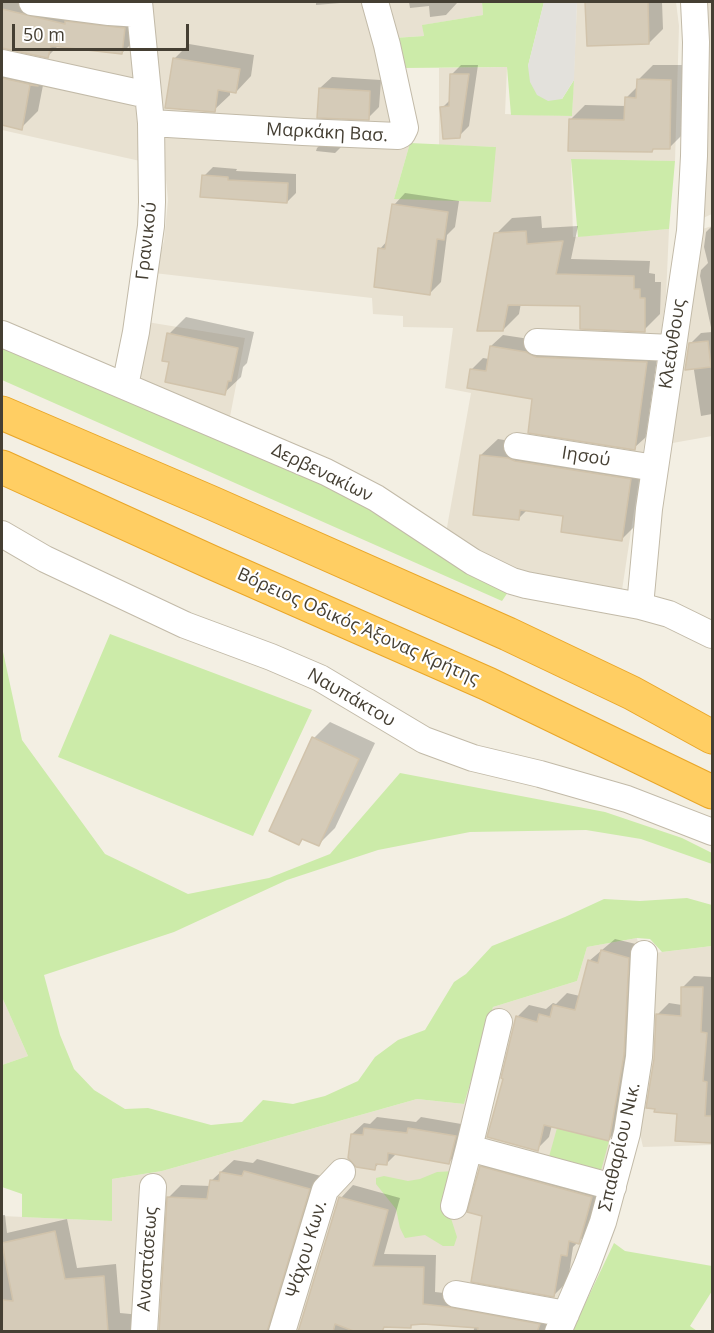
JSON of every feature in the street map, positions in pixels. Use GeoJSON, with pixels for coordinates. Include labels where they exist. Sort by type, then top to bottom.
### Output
{"type":"FeatureCollection","features":[{"type":"Feature","properties":{"kind":"highway"},"geometry":{"type":"LineString","coordinates":[[2,413],[432,600],[632,693],[712,737]]}},
{"type":"Feature","properties":{"kind":"highway","name":"Βόρειος Οδικός Άξονας Κρήτης"},"geometry":{"type":"LineString","coordinates":[[2,467],[488,684],[712,792]]}},
{"type":"Feature","properties":{"kind":"street"},"geometry":{"type":"LineString","coordinates":[[32,2],[64,4],[109,12],[140,8]]}},
{"type":"Feature","properties":{"kind":"street","name":"Μαρκάκη Βασ."},"geometry":{"type":"LineString","coordinates":[[151,123],[303,132],[398,136],[402,134],[405,128],[375,2]]}},
{"type":"Feature","properties":{"kind":"street","name":"Κλεάνθους"},"geometry":{"type":"LineString","coordinates":[[640,606],[655,468],[672,348],[701,227],[694,156],[696,42],[694,2]]}},
{"type":"Feature","properties":{"kind":"street","name":"Γρανικού"},"geometry":{"type":"LineString","coordinates":[[125,386],[136,332],[151,226],[151,123],[140,8]]}},
{"type":"Feature","properties":{"kind":"street"},"geometry":{"type":"LineString","coordinates":[[2,63],[148,95]]}},
{"type":"Feature","properties":{"kind":"street","name":"Δερβενακίων"},"geometry":{"type":"LineString","coordinates":[[2,334],[326,472],[376,498],[473,562],[512,581],[640,606]]}},
{"type":"Feature","properties":{"kind":"street"},"geometry":{"type":"LineString","coordinates":[[537,342],[672,348]]}},
{"type":"Feature","properties":{"kind":"street","name":"Ιησού"},"geometry":{"type":"LineString","coordinates":[[517,446],[655,468]]}},
{"type":"Feature","properties":{"kind":"street","name":"Ναυπάκτου"},"geometry":{"type":"LineString","coordinates":[[2,534],[45,559],[185,625],[320,678],[424,740],[473,758],[627,799],[712,832]]}},
{"type":"Feature","properties":{"kind":"street"},"geometry":{"type":"LineString","coordinates":[[640,606],[708,625]]}},
{"type":"Feature","properties":{"kind":"street","name":"Σπαθαρίου Νικ."},"geometry":{"type":"LineString","coordinates":[[562,1323],[599,1233],[627,1133],[636,1082],[644,954]]}},
{"type":"Feature","properties":{"kind":"street"},"geometry":{"type":"LineString","coordinates":[[454,1206],[499,1022]]}},
{"type":"Feature","properties":{"kind":"street"},"geometry":{"type":"LineString","coordinates":[[469,1148],[613,1187]]}},
{"type":"Feature","properties":{"kind":"street","name":"Ψάχου Κων."},"geometry":{"type":"LineString","coordinates":[[282,1332],[326,1190],[342,1172]]}},
{"type":"Feature","properties":{"kind":"street","name":"Αναστάσεως"},"geometry":{"type":"LineString","coordinates":[[144,1332],[153,1187]]}},
{"type":"Feature","properties":{"kind":"street"},"geometry":{"type":"LineString","coordinates":[[456,1294],[562,1323]]}},
{"type":"Feature","properties":{"kind":"shaded area"},"geometry":{"type":"Polygon","coordinates":[[[2,2],[128,2],[140,161],[2,130],[2,2]]]}},
{"type":"Feature","properties":{"kind":"shaded area"},"geometry":{"type":"Polygon","coordinates":[[[149,2],[375,2],[401,85],[410,143],[394,199],[496,147],[439,145],[439,68],[507,67],[505,114],[572,116],[577,2],[676,2],[679,26],[675,161],[571,160],[573,237],[669,229],[666,296],[622,590],[536,580],[481,557],[446,533],[471,393],[445,388],[453,328],[403,327],[403,316],[373,314],[372,298],[154,273],[164,241],[168,200],[149,2]]]}},
{"type":"Feature","properties":{"kind":"shaded area"},"geometry":{"type":"Polygon","coordinates":[[[385,2],[482,2],[483,15],[423,25],[424,36],[394,38],[385,2]]]}},
{"type":"Feature","properties":{"kind":"shaded area"},"geometry":{"type":"Polygon","coordinates":[[[544,2],[577,2],[574,80],[562,99],[548,101],[537,95],[530,82],[528,66],[544,2]]]}},
{"type":"Feature","properties":{"kind":"shaded area"},"geometry":{"type":"Polygon","coordinates":[[[705,2],[712,2],[712,214],[703,218],[708,83],[705,2]]]}},
{"type":"Feature","properties":{"kind":"shaded area"},"geometry":{"type":"Polygon","coordinates":[[[712,226],[712,436],[667,444],[693,232],[712,226]]]}},
{"type":"Feature","properties":{"kind":"shaded area"},"geometry":{"type":"Polygon","coordinates":[[[147,322],[245,338],[229,422],[133,384],[147,322]]]}},
{"type":"Feature","properties":{"kind":"shaded area"},"geometry":{"type":"Polygon","coordinates":[[[637,938],[639,949],[634,1078],[606,1177],[548,1331],[2,1332],[2,1216],[112,1221],[112,1179],[162,1171],[417,1099],[464,1104],[493,1007],[577,981],[587,947],[637,938]]]}},
{"type":"Feature","properties":{"kind":"shaded area"},"geometry":{"type":"Polygon","coordinates":[[[712,946],[712,1145],[643,1147],[637,1121],[654,953],[712,946]]]}},
{"type":"Feature","properties":{"kind":"shaded area"},"geometry":{"type":"Polygon","coordinates":[[[2,997],[28,1056],[2,1065],[2,997]]]}},
{"type":"Feature","properties":{"kind":"green space"},"geometry":{"type":"Polygon","coordinates":[[[482,2],[544,2],[528,66],[562,99],[574,80],[572,116],[511,115],[507,67],[404,68],[394,38],[424,36],[422,25],[483,15],[482,2]]]}},
{"type":"Feature","properties":{"kind":"green space"},"geometry":{"type":"Polygon","coordinates":[[[410,143],[496,147],[491,202],[394,199],[410,143]]]}},
{"type":"Feature","properties":{"kind":"green space"},"geometry":{"type":"Polygon","coordinates":[[[571,159],[675,161],[669,229],[578,237],[571,159]]]}},
{"type":"Feature","properties":{"kind":"green space"},"geometry":{"type":"Polygon","coordinates":[[[2,345],[257,452],[364,503],[508,592],[502,601],[2,380],[2,345]]]}},
{"type":"Feature","properties":{"kind":"green space"},"geometry":{"type":"Polygon","coordinates":[[[110,634],[312,710],[253,836],[58,757],[110,634]]]}},
{"type":"Feature","properties":{"kind":"green space"},"geometry":{"type":"Polygon","coordinates":[[[2,647],[22,740],[105,854],[188,894],[269,878],[330,854],[400,773],[605,812],[682,838],[712,853],[712,864],[641,839],[586,830],[470,832],[378,850],[287,880],[174,932],[44,975],[60,1035],[74,1069],[94,1090],[125,1109],[148,1108],[211,1125],[242,1122],[263,1100],[293,1104],[325,1096],[358,1081],[375,1057],[398,1040],[425,1030],[454,982],[466,974],[492,946],[604,899],[640,901],[687,898],[712,905],[712,946],[662,952],[650,939],[637,938],[587,947],[577,981],[493,1007],[464,1104],[417,1099],[162,1171],[112,1179],[112,1221],[22,1217],[22,1194],[2,1187],[2,1065],[28,1056],[2,997],[2,647]]]}},
{"type":"Feature","properties":{"kind":"green space"},"geometry":{"type":"Polygon","coordinates":[[[557,1128],[609,1141],[599,1178],[547,1164],[557,1128]]]}},
{"type":"Feature","properties":{"kind":"green space"},"geometry":{"type":"Polygon","coordinates":[[[455,1171],[448,1209],[457,1237],[454,1246],[443,1246],[425,1235],[405,1238],[400,1228],[396,1209],[376,1184],[376,1178],[384,1176],[408,1181],[437,1172],[455,1171]]]}},
{"type":"Feature","properties":{"kind":"green space"},"geometry":{"type":"Polygon","coordinates":[[[614,1243],[625,1251],[712,1266],[712,1291],[690,1326],[697,1331],[572,1331],[614,1243]]]}},
{"type":"Feature","properties":{"kind":"building"},"geometry":{"type":"Polygon","coordinates":[[[585,2],[648,2],[649,44],[587,46],[585,2]]]}},
{"type":"Feature","properties":{"kind":"building"},"geometry":{"type":"Polygon","coordinates":[[[2,9],[65,24],[65,21],[125,28],[122,54],[51,46],[48,58],[2,48],[2,9]]]}},
{"type":"Feature","properties":{"kind":"building"},"geometry":{"type":"Polygon","coordinates":[[[173,58],[240,69],[236,93],[218,90],[215,112],[165,108],[173,58]]]}},
{"type":"Feature","properties":{"kind":"building"},"geometry":{"type":"Polygon","coordinates":[[[450,74],[469,74],[460,138],[443,139],[440,107],[449,106],[450,74]]]}},
{"type":"Feature","properties":{"kind":"building"},"geometry":{"type":"Polygon","coordinates":[[[2,78],[38,86],[30,85],[22,130],[2,125],[2,78]]]}},
{"type":"Feature","properties":{"kind":"building"},"geometry":{"type":"Polygon","coordinates":[[[637,79],[671,80],[670,149],[653,149],[652,152],[568,151],[569,119],[624,120],[625,97],[636,98],[637,79]]]}},
{"type":"Feature","properties":{"kind":"building"},"geometry":{"type":"Polygon","coordinates":[[[319,88],[370,91],[369,120],[317,118],[319,88]]]}},
{"type":"Feature","properties":{"kind":"building"},"geometry":{"type":"Polygon","coordinates":[[[202,175],[228,177],[228,180],[288,183],[287,203],[200,197],[202,175]]]}},
{"type":"Feature","properties":{"kind":"building"},"geometry":{"type":"Polygon","coordinates":[[[392,204],[448,212],[444,240],[437,239],[430,295],[374,287],[378,248],[385,249],[392,204]]]}},
{"type":"Feature","properties":{"kind":"building"},"geometry":{"type":"Polygon","coordinates":[[[526,231],[527,244],[563,241],[556,274],[634,276],[634,289],[640,289],[640,298],[645,298],[645,332],[580,329],[580,306],[508,305],[503,331],[477,331],[494,233],[526,231]]]}},
{"type":"Feature","properties":{"kind":"building"},"geometry":{"type":"Polygon","coordinates":[[[167,333],[238,348],[231,381],[228,381],[225,395],[165,382],[169,362],[162,361],[167,333]]]}},
{"type":"Feature","properties":{"kind":"building"},"geometry":{"type":"Polygon","coordinates":[[[708,341],[711,367],[685,370],[689,343],[708,341]]]}},
{"type":"Feature","properties":{"kind":"building"},"geometry":{"type":"Polygon","coordinates":[[[490,346],[526,352],[536,357],[647,362],[635,450],[528,433],[532,399],[467,388],[470,369],[486,371],[490,346]]]}},
{"type":"Feature","properties":{"kind":"building"},"geometry":{"type":"Polygon","coordinates":[[[480,455],[631,479],[622,541],[561,532],[563,516],[520,510],[519,520],[473,515],[480,455]]]}},
{"type":"Feature","properties":{"kind":"building"},"geometry":{"type":"Polygon","coordinates":[[[312,737],[359,759],[319,846],[302,839],[299,845],[269,831],[312,737]]]}},
{"type":"Feature","properties":{"kind":"building"},"geometry":{"type":"Polygon","coordinates":[[[601,950],[629,958],[624,1055],[609,1141],[544,1125],[538,1151],[487,1137],[503,1079],[501,1078],[516,1016],[537,1022],[539,1014],[550,1017],[553,1005],[575,1010],[588,960],[598,963],[601,950]]]}},
{"type":"Feature","properties":{"kind":"building"},"geometry":{"type":"Polygon","coordinates":[[[681,987],[703,987],[701,1032],[707,1033],[703,1081],[707,1082],[705,1116],[712,1116],[712,1143],[675,1141],[677,1114],[654,1112],[655,1109],[646,1108],[654,1059],[656,1014],[681,1016],[681,987]]]}},
{"type":"Feature","properties":{"kind":"building"},"geometry":{"type":"Polygon","coordinates":[[[364,1128],[407,1133],[408,1128],[456,1136],[449,1164],[388,1153],[387,1165],[376,1164],[375,1170],[356,1167],[348,1158],[351,1134],[363,1135],[364,1128]]]}},
{"type":"Feature","properties":{"kind":"building"},"geometry":{"type":"Polygon","coordinates":[[[480,1166],[592,1197],[579,1244],[569,1241],[567,1256],[561,1255],[554,1297],[471,1282],[482,1216],[467,1212],[480,1166]]]}},
{"type":"Feature","properties":{"kind":"building"},"geometry":{"type":"Polygon","coordinates":[[[244,1171],[310,1189],[267,1332],[159,1332],[167,1197],[207,1199],[210,1180],[219,1181],[220,1172],[242,1176],[244,1171]]]}},
{"type":"Feature","properties":{"kind":"building"},"geometry":{"type":"Polygon","coordinates":[[[339,1197],[388,1210],[373,1266],[424,1267],[423,1304],[540,1324],[537,1332],[477,1332],[478,1328],[423,1324],[411,1325],[411,1328],[384,1327],[382,1332],[356,1332],[335,1324],[333,1332],[298,1332],[339,1197]]]}},
{"type":"Feature","properties":{"kind":"building"},"geometry":{"type":"Polygon","coordinates":[[[55,1231],[65,1279],[104,1276],[108,1332],[2,1332],[3,1300],[13,1301],[2,1243],[55,1231]]]}}]}
